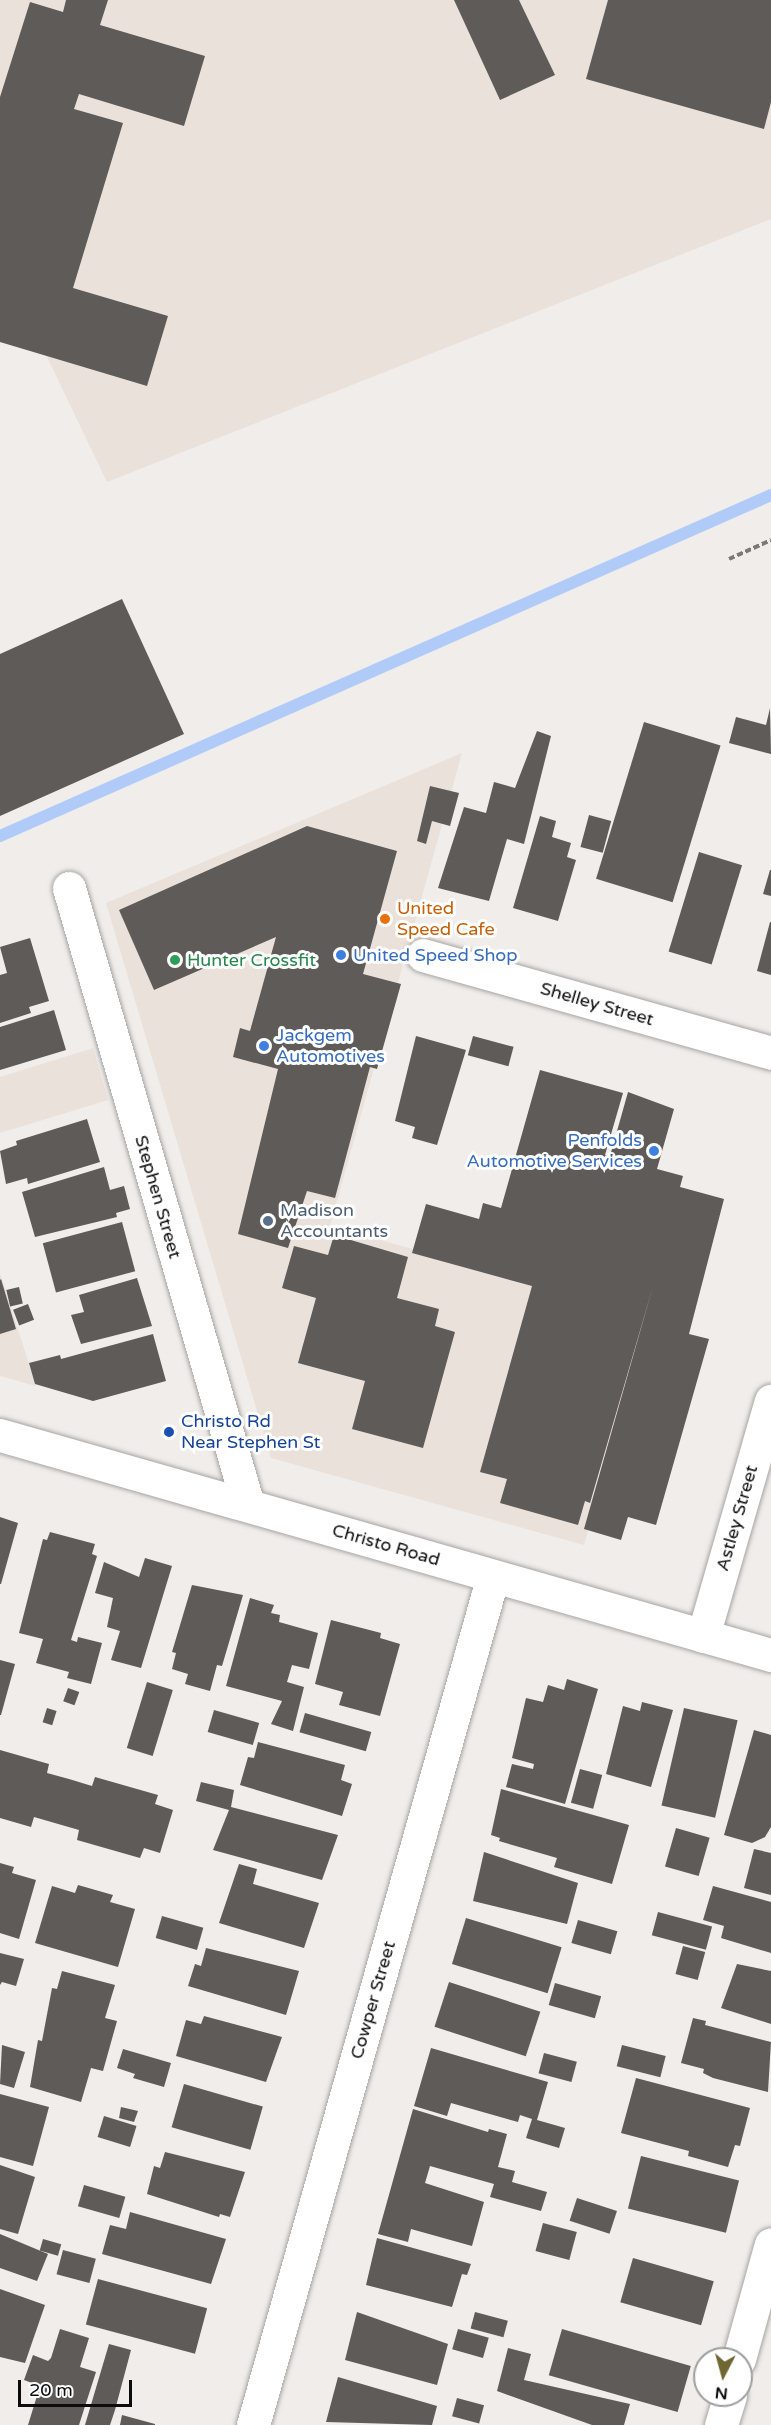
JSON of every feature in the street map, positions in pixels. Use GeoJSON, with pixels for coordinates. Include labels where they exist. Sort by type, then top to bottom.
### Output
{"type":"FeatureCollection","features":[{"type":"Feature","properties":{"kind":"street","name":"Stephen Street"},"geometry":{"type":"LineString","coordinates":[[69,888],[248,1505]]}},
{"type":"Feature","properties":{"kind":"street","name":"Shelley Street"},"geometry":{"type":"LineString","coordinates":[[423,955],[771,1053]]}},
{"type":"Feature","properties":{"kind":"street","name":"Astley Street"},"geometry":{"type":"LineString","coordinates":[[703,1636],[771,1401]]}},
{"type":"Feature","properties":{"kind":"street","name":"Christo Road"},"geometry":{"type":"LineString","coordinates":[[0,1435],[771,1655]]}},
{"type":"Feature","properties":{"kind":"street","name":"Cowper Street"},"geometry":{"type":"LineString","coordinates":[[253,2425],[493,1576]]}},
{"type":"Feature","properties":{"kind":"street"},"geometry":{"type":"LineString","coordinates":[[743,2347],[771,2244]]}},
{"type":"Feature","properties":{"kind":"street"},"geometry":{"type":"LineString","coordinates":[[721,2425],[726,2407]]}},
{"type":"Feature","properties":{"kind":"path"},"geometry":{"type":"LineString","coordinates":[[729,559],[771,540]]}},
{"type":"Feature","properties":{"kind":"shaded area"},"geometry":{"type":"Polygon","coordinates":[[[0,0],[771,0],[771,219],[107,482],[36,334],[0,343],[0,0]]]}},
{"type":"Feature","properties":{"kind":"shaded area"},"geometry":{"type":"Polygon","coordinates":[[[462,753],[330,1226],[649,1315],[584,1545],[271,1458],[106,903],[462,753]]]}},
{"type":"Feature","properties":{"kind":"shaded area"},"geometry":{"type":"Polygon","coordinates":[[[93,1048],[108,1100],[0,1133],[0,1077],[93,1048]]]}},
{"type":"Feature","properties":{"kind":"shaded area"},"geometry":{"type":"Polygon","coordinates":[[[0,1273],[36,1386],[0,1376],[0,1273]]]}},
{"type":"Feature","properties":{"kind":"building"},"geometry":{"type":"Polygon","coordinates":[[[66,0],[108,0],[100,25],[205,56],[184,126],[79,94],[74,109],[123,123],[73,288],[168,316],[147,386],[0,342],[0,97],[30,2],[63,12],[66,0]]]}},
{"type":"Feature","properties":{"kind":"building"},"geometry":{"type":"Polygon","coordinates":[[[454,0],[519,0],[555,75],[500,100],[454,0]]]}},
{"type":"Feature","properties":{"kind":"building"},"geometry":{"type":"Polygon","coordinates":[[[608,0],[771,0],[771,102],[764,129],[586,79],[608,0]]]}},
{"type":"Feature","properties":{"kind":"building"},"geometry":{"type":"Polygon","coordinates":[[[122,599],[184,734],[0,816],[0,654],[122,599]]]}},
{"type":"Feature","properties":{"kind":"building"},"geometry":{"type":"Polygon","coordinates":[[[770,708],[771,754],[729,743],[736,717],[766,725],[770,708]]]}},
{"type":"Feature","properties":{"kind":"building"},"geometry":{"type":"Polygon","coordinates":[[[644,722],[721,745],[673,902],[596,879],[644,722]]]}},
{"type":"Feature","properties":{"kind":"building"},"geometry":{"type":"Polygon","coordinates":[[[537,731],[551,736],[524,844],[507,839],[489,901],[438,888],[464,807],[486,813],[494,782],[515,788],[537,731]]]}},
{"type":"Feature","properties":{"kind":"building"},"geometry":{"type":"Polygon","coordinates":[[[430,786],[459,793],[450,826],[432,821],[426,844],[417,841],[430,786]]]}},
{"type":"Feature","properties":{"kind":"building"},"geometry":{"type":"Polygon","coordinates":[[[589,815],[611,821],[603,853],[580,847],[589,815]]]}},
{"type":"Feature","properties":{"kind":"building"},"geometry":{"type":"Polygon","coordinates":[[[540,816],[556,821],[552,837],[571,843],[567,857],[576,860],[558,921],[513,908],[540,816]]]}},
{"type":"Feature","properties":{"kind":"building"},"geometry":{"type":"Polygon","coordinates":[[[307,826],[397,851],[363,974],[401,984],[377,1069],[370,1067],[335,1198],[307,1191],[288,1248],[238,1234],[278,1069],[233,1057],[240,1028],[250,1031],[276,937],[154,990],[119,910],[307,826]]]}},
{"type":"Feature","properties":{"kind":"building"},"geometry":{"type":"Polygon","coordinates":[[[699,852],[742,865],[712,965],[669,951],[699,852]]]}},
{"type":"Feature","properties":{"kind":"building"},"geometry":{"type":"Polygon","coordinates":[[[771,870],[771,896],[763,894],[771,870]]]}},
{"type":"Feature","properties":{"kind":"building"},"geometry":{"type":"Polygon","coordinates":[[[771,922],[771,975],[757,971],[771,922]]]}},
{"type":"Feature","properties":{"kind":"building"},"geometry":{"type":"Polygon","coordinates":[[[30,938],[49,1001],[29,1007],[31,1013],[0,1023],[0,975],[7,973],[0,947],[30,938]]]}},
{"type":"Feature","properties":{"kind":"building"},"geometry":{"type":"Polygon","coordinates":[[[54,1010],[66,1050],[0,1070],[0,1027],[54,1010]]]}},
{"type":"Feature","properties":{"kind":"building"},"geometry":{"type":"Polygon","coordinates":[[[416,1036],[466,1050],[437,1145],[412,1138],[415,1127],[395,1121],[416,1036]]]}},
{"type":"Feature","properties":{"kind":"building"},"geometry":{"type":"Polygon","coordinates":[[[473,1036],[514,1047],[508,1066],[468,1055],[473,1036]]]}},
{"type":"Feature","properties":{"kind":"building"},"geometry":{"type":"Polygon","coordinates":[[[540,1070],[623,1093],[605,1155],[610,1156],[628,1092],[674,1109],[657,1169],[683,1176],[680,1187],[724,1199],[689,1334],[709,1339],[656,1525],[628,1517],[621,1540],[584,1529],[653,1286],[590,1503],[585,1501],[578,1525],[500,1503],[507,1479],[480,1472],[532,1286],[412,1253],[426,1204],[479,1219],[483,1203],[501,1208],[540,1070]]]}},
{"type":"Feature","properties":{"kind":"building"},"geometry":{"type":"Polygon","coordinates":[[[87,1119],[100,1162],[28,1184],[27,1178],[6,1184],[0,1151],[17,1145],[16,1141],[87,1119]]]}},
{"type":"Feature","properties":{"kind":"building"},"geometry":{"type":"Polygon","coordinates":[[[104,1167],[110,1190],[124,1186],[130,1209],[116,1213],[117,1217],[35,1237],[22,1192],[104,1167]]]}},
{"type":"Feature","properties":{"kind":"building"},"geometry":{"type":"Polygon","coordinates":[[[122,1222],[135,1271],[56,1292],[43,1243],[122,1222]]]}},
{"type":"Feature","properties":{"kind":"building"},"geometry":{"type":"Polygon","coordinates":[[[334,1235],[408,1257],[397,1298],[439,1309],[435,1326],[455,1332],[423,1448],[352,1429],[365,1381],[298,1363],[316,1298],[282,1288],[294,1246],[328,1255],[334,1235]]]}},
{"type":"Feature","properties":{"kind":"building"},"geometry":{"type":"Polygon","coordinates":[[[137,1278],[152,1326],[81,1344],[71,1315],[84,1312],[79,1295],[137,1278]]]}},
{"type":"Feature","properties":{"kind":"building"},"geometry":{"type":"Polygon","coordinates":[[[0,1280],[16,1329],[0,1334],[0,1280]]]}},
{"type":"Feature","properties":{"kind":"building"},"geometry":{"type":"Polygon","coordinates":[[[19,1287],[23,1304],[10,1306],[6,1290],[19,1287]]]}},
{"type":"Feature","properties":{"kind":"building"},"geometry":{"type":"Polygon","coordinates":[[[28,1304],[34,1320],[19,1326],[13,1310],[28,1304]]]}},
{"type":"Feature","properties":{"kind":"building"},"geometry":{"type":"Polygon","coordinates":[[[153,1334],[166,1381],[93,1401],[35,1384],[29,1363],[60,1355],[61,1359],[153,1334]]]}},
{"type":"Feature","properties":{"kind":"building"},"geometry":{"type":"Polygon","coordinates":[[[0,1517],[18,1523],[1,1584],[0,1584],[0,1517]]]}},
{"type":"Feature","properties":{"kind":"building"},"geometry":{"type":"Polygon","coordinates":[[[50,1532],[95,1544],[92,1554],[97,1556],[71,1640],[77,1642],[78,1637],[102,1643],[91,1684],[67,1678],[69,1672],[36,1663],[43,1639],[19,1633],[43,1539],[47,1540],[50,1532]]]}},
{"type":"Feature","properties":{"kind":"building"},"geometry":{"type":"Polygon","coordinates":[[[145,1558],[172,1566],[141,1668],[111,1660],[120,1631],[107,1627],[113,1598],[95,1593],[104,1562],[139,1577],[145,1558]]]}},
{"type":"Feature","properties":{"kind":"building"},"geometry":{"type":"Polygon","coordinates":[[[192,1585],[243,1595],[222,1666],[217,1665],[210,1691],[185,1684],[188,1674],[172,1669],[176,1653],[172,1652],[192,1585]]]}},
{"type":"Feature","properties":{"kind":"building"},"geometry":{"type":"Polygon","coordinates":[[[250,1598],[274,1605],[271,1613],[280,1615],[279,1622],[318,1633],[309,1669],[292,1665],[287,1682],[304,1687],[293,1731],[271,1724],[282,1701],[226,1686],[250,1598]]]}},
{"type":"Feature","properties":{"kind":"building"},"geometry":{"type":"Polygon","coordinates":[[[331,1620],[381,1633],[380,1638],[400,1644],[380,1716],[339,1705],[343,1692],[315,1684],[331,1620]]]}},
{"type":"Feature","properties":{"kind":"building"},"geometry":{"type":"Polygon","coordinates":[[[0,1660],[15,1664],[1,1715],[0,1715],[0,1660]]]}},
{"type":"Feature","properties":{"kind":"building"},"geometry":{"type":"Polygon","coordinates":[[[567,1679],[598,1689],[565,1804],[506,1787],[512,1764],[533,1769],[534,1764],[512,1758],[526,1698],[543,1702],[548,1685],[564,1690],[567,1679]]]}},
{"type":"Feature","properties":{"kind":"building"},"geometry":{"type":"Polygon","coordinates":[[[147,1682],[173,1690],[153,1756],[127,1748],[147,1682]]]}},
{"type":"Feature","properties":{"kind":"building"},"geometry":{"type":"Polygon","coordinates":[[[68,1688],[79,1692],[74,1705],[63,1701],[68,1688]]]}},
{"type":"Feature","properties":{"kind":"building"},"geometry":{"type":"Polygon","coordinates":[[[642,1702],[673,1710],[651,1787],[606,1774],[623,1706],[640,1711],[642,1702]]]}},
{"type":"Feature","properties":{"kind":"building"},"geometry":{"type":"Polygon","coordinates":[[[47,1708],[57,1711],[52,1725],[43,1722],[47,1708]]]}},
{"type":"Feature","properties":{"kind":"building"},"geometry":{"type":"Polygon","coordinates":[[[684,1708],[738,1720],[715,1818],[662,1805],[684,1708]]]}},
{"type":"Feature","properties":{"kind":"building"},"geometry":{"type":"Polygon","coordinates":[[[214,1710],[259,1723],[253,1745],[208,1732],[214,1710]]]}},
{"type":"Feature","properties":{"kind":"building"},"geometry":{"type":"Polygon","coordinates":[[[305,1713],[371,1732],[366,1751],[299,1732],[305,1713]]]}},
{"type":"Feature","properties":{"kind":"building"},"geometry":{"type":"Polygon","coordinates":[[[754,1730],[771,1735],[771,1827],[765,1837],[752,1843],[724,1835],[754,1730]]]}},
{"type":"Feature","properties":{"kind":"building"},"geometry":{"type":"Polygon","coordinates":[[[258,1742],[345,1765],[341,1780],[352,1784],[342,1816],[240,1785],[248,1757],[254,1758],[258,1742]]]}},
{"type":"Feature","properties":{"kind":"building"},"geometry":{"type":"Polygon","coordinates":[[[0,1750],[49,1764],[47,1773],[92,1786],[95,1777],[158,1795],[155,1804],[173,1810],[160,1853],[144,1848],[140,1858],[77,1840],[79,1830],[34,1817],[31,1827],[0,1818],[0,1750]]]}},
{"type":"Feature","properties":{"kind":"building"},"geometry":{"type":"Polygon","coordinates":[[[580,1769],[602,1775],[593,1809],[571,1803],[580,1769]]]}},
{"type":"Feature","properties":{"kind":"building"},"geometry":{"type":"Polygon","coordinates":[[[201,1782],[234,1790],[231,1807],[338,1835],[322,1880],[213,1850],[229,1810],[196,1801],[201,1782]]]}},
{"type":"Feature","properties":{"kind":"building"},"geometry":{"type":"Polygon","coordinates":[[[501,1789],[629,1825],[612,1884],[554,1867],[557,1858],[499,1841],[500,1838],[491,1835],[501,1789]]]}},
{"type":"Feature","properties":{"kind":"building"},"geometry":{"type":"Polygon","coordinates":[[[676,1828],[710,1838],[699,1876],[665,1866],[676,1828]]]}},
{"type":"Feature","properties":{"kind":"building"},"geometry":{"type":"Polygon","coordinates":[[[754,1849],[771,1853],[771,1895],[744,1888],[754,1849]]]}},
{"type":"Feature","properties":{"kind":"building"},"geometry":{"type":"Polygon","coordinates":[[[484,1852],[578,1883],[567,1924],[473,1901],[484,1852]]]}},
{"type":"Feature","properties":{"kind":"building"},"geometry":{"type":"Polygon","coordinates":[[[0,1863],[14,1867],[12,1873],[36,1880],[19,1939],[0,1933],[0,1863]]]}},
{"type":"Feature","properties":{"kind":"building"},"geometry":{"type":"Polygon","coordinates":[[[239,1864],[257,1869],[253,1884],[319,1903],[304,1948],[219,1923],[239,1864]]]}},
{"type":"Feature","properties":{"kind":"building"},"geometry":{"type":"Polygon","coordinates":[[[78,1885],[113,1895],[110,1902],[135,1909],[118,1967],[35,1943],[52,1886],[75,1893],[78,1885]]]}},
{"type":"Feature","properties":{"kind":"building"},"geometry":{"type":"Polygon","coordinates":[[[713,1886],[771,1902],[771,1953],[721,1938],[724,1926],[703,1920],[713,1886]]]}},
{"type":"Feature","properties":{"kind":"building"},"geometry":{"type":"Polygon","coordinates":[[[658,1912],[712,1926],[706,1950],[652,1935],[658,1912]]]}},
{"type":"Feature","properties":{"kind":"building"},"geometry":{"type":"Polygon","coordinates":[[[162,1916],[203,1928],[197,1950],[156,1938],[162,1916]]]}},
{"type":"Feature","properties":{"kind":"building"},"geometry":{"type":"Polygon","coordinates":[[[466,1918],[562,1947],[548,1993],[452,1964],[466,1918]]]}},
{"type":"Feature","properties":{"kind":"building"},"geometry":{"type":"Polygon","coordinates":[[[578,1920],[617,1931],[611,1954],[571,1943],[578,1920]]]}},
{"type":"Feature","properties":{"kind":"building"},"geometry":{"type":"Polygon","coordinates":[[[683,1946],[705,1952],[698,1980],[675,1974],[683,1946]]]}},
{"type":"Feature","properties":{"kind":"building"},"geometry":{"type":"Polygon","coordinates":[[[206,1948],[299,1971],[286,2015],[188,1986],[195,1964],[201,1966],[206,1948]]]}},
{"type":"Feature","properties":{"kind":"building"},"geometry":{"type":"Polygon","coordinates":[[[0,1953],[24,1959],[16,1986],[2,1982],[0,1985],[0,1953]]]}},
{"type":"Feature","properties":{"kind":"building"},"geometry":{"type":"Polygon","coordinates":[[[737,1964],[771,1971],[771,2024],[721,2008],[737,1964]]]}},
{"type":"Feature","properties":{"kind":"building"},"geometry":{"type":"Polygon","coordinates":[[[62,1971],[115,1985],[105,2018],[117,2021],[103,2071],[91,2068],[81,2102],[30,2087],[38,2040],[42,2041],[52,1988],[57,1989],[62,1971]]]}},
{"type":"Feature","properties":{"kind":"building"},"geometry":{"type":"Polygon","coordinates":[[[449,1982],[540,2012],[526,2056],[434,2027],[449,1982]]]}},
{"type":"Feature","properties":{"kind":"building"},"geometry":{"type":"Polygon","coordinates":[[[555,1983],[601,1996],[595,2018],[549,2005],[555,1983]]]}},
{"type":"Feature","properties":{"kind":"building"},"geometry":{"type":"Polygon","coordinates":[[[204,2016],[282,2037],[266,2082],[176,2056],[186,2020],[201,2024],[204,2016]]]}},
{"type":"Feature","properties":{"kind":"building"},"geometry":{"type":"Polygon","coordinates":[[[693,2018],[706,2021],[705,2025],[771,2042],[768,2092],[713,2078],[703,2073],[704,2069],[681,2063],[693,2018]]]}},
{"type":"Feature","properties":{"kind":"building"},"geometry":{"type":"Polygon","coordinates":[[[2,2045],[25,2052],[14,2088],[0,2084],[2,2045]]]}},
{"type":"Feature","properties":{"kind":"building"},"geometry":{"type":"Polygon","coordinates":[[[622,2045],[666,2056],[660,2077],[617,2066],[622,2045]]]}},
{"type":"Feature","properties":{"kind":"building"},"geometry":{"type":"Polygon","coordinates":[[[431,2048],[548,2082],[537,2120],[565,2128],[559,2148],[526,2138],[532,2119],[520,2115],[518,2122],[451,2103],[447,2116],[414,2106],[431,2048]]]}},
{"type":"Feature","properties":{"kind":"building"},"geometry":{"type":"Polygon","coordinates":[[[123,2049],[171,2063],[164,2087],[133,2078],[135,2074],[117,2068],[123,2049]]]}},
{"type":"Feature","properties":{"kind":"building"},"geometry":{"type":"Polygon","coordinates":[[[544,2053],[577,2062],[571,2082],[539,2073],[544,2053]]]}},
{"type":"Feature","properties":{"kind":"building"},"geometry":{"type":"Polygon","coordinates":[[[636,2078],[750,2108],[740,2146],[735,2145],[728,2167],[688,2156],[689,2151],[621,2133],[636,2078]]]}},
{"type":"Feature","properties":{"kind":"building"},"geometry":{"type":"Polygon","coordinates":[[[184,2084],[263,2107],[250,2150],[172,2127],[184,2084]]]}},
{"type":"Feature","properties":{"kind":"building"},"geometry":{"type":"Polygon","coordinates":[[[0,2094],[49,2107],[33,2166],[0,2157],[0,2094]]]}},
{"type":"Feature","properties":{"kind":"building"},"geometry":{"type":"Polygon","coordinates":[[[121,2107],[138,2111],[134,2122],[119,2118],[121,2107]]]}},
{"type":"Feature","properties":{"kind":"building"},"geometry":{"type":"Polygon","coordinates":[[[413,2109],[488,2132],[489,2129],[507,2134],[498,2167],[515,2171],[512,2182],[547,2192],[541,2211],[490,2197],[494,2184],[430,2166],[425,2183],[484,2202],[472,2246],[411,2229],[408,2242],[378,2234],[413,2109]]]}},
{"type":"Feature","properties":{"kind":"building"},"geometry":{"type":"Polygon","coordinates":[[[104,2116],[137,2126],[130,2147],[98,2137],[104,2116]]]}},
{"type":"Feature","properties":{"kind":"building"},"geometry":{"type":"Polygon","coordinates":[[[165,2152],[245,2172],[230,2217],[220,2214],[219,2217],[147,2194],[154,2166],[160,2168],[165,2152]]]}},
{"type":"Feature","properties":{"kind":"building"},"geometry":{"type":"Polygon","coordinates":[[[641,2156],[739,2180],[726,2233],[628,2208],[641,2156]]]}},
{"type":"Feature","properties":{"kind":"building"},"geometry":{"type":"Polygon","coordinates":[[[0,2165],[35,2177],[18,2234],[0,2229],[0,2165]]]}},
{"type":"Feature","properties":{"kind":"building"},"geometry":{"type":"Polygon","coordinates":[[[84,2185],[125,2197],[119,2218],[78,2206],[84,2185]]]}},
{"type":"Feature","properties":{"kind":"building"},"geometry":{"type":"Polygon","coordinates":[[[577,2198],[617,2211],[610,2234],[570,2221],[577,2198]]]}},
{"type":"Feature","properties":{"kind":"building"},"geometry":{"type":"Polygon","coordinates":[[[130,2212],[226,2239],[211,2284],[102,2254],[110,2225],[126,2229],[130,2212]]]}},
{"type":"Feature","properties":{"kind":"building"},"geometry":{"type":"Polygon","coordinates":[[[543,2223],[577,2232],[569,2260],[535,2251],[543,2223]]]}},
{"type":"Feature","properties":{"kind":"building"},"geometry":{"type":"Polygon","coordinates":[[[0,2234],[48,2254],[37,2281],[0,2268],[0,2234]]]}},
{"type":"Feature","properties":{"kind":"building"},"geometry":{"type":"Polygon","coordinates":[[[377,2238],[471,2264],[467,2275],[462,2274],[452,2307],[366,2285],[377,2238]]]}},
{"type":"Feature","properties":{"kind":"building"},"geometry":{"type":"Polygon","coordinates":[[[43,2239],[61,2244],[58,2256],[40,2251],[43,2239]]]}},
{"type":"Feature","properties":{"kind":"building"},"geometry":{"type":"Polygon","coordinates":[[[63,2250],[96,2259],[89,2283],[57,2274],[63,2250]]]}},
{"type":"Feature","properties":{"kind":"building"},"geometry":{"type":"Polygon","coordinates":[[[633,2258],[714,2281],[701,2325],[620,2302],[633,2258]]]}},
{"type":"Feature","properties":{"kind":"building"},"geometry":{"type":"Polygon","coordinates":[[[98,2279],[207,2308],[195,2354],[86,2324],[98,2279]]]}},
{"type":"Feature","properties":{"kind":"building"},"geometry":{"type":"Polygon","coordinates":[[[0,2289],[45,2305],[25,2363],[0,2357],[0,2289]]]}},
{"type":"Feature","properties":{"kind":"building"},"geometry":{"type":"Polygon","coordinates":[[[357,2312],[448,2344],[437,2385],[345,2360],[357,2312]]]}},
{"type":"Feature","properties":{"kind":"building"},"geometry":{"type":"Polygon","coordinates":[[[475,2312],[508,2321],[503,2337],[471,2328],[475,2312]]]}},
{"type":"Feature","properties":{"kind":"building"},"geometry":{"type":"Polygon","coordinates":[[[60,2329],[89,2338],[80,2367],[96,2372],[79,2425],[28,2425],[40,2386],[24,2380],[33,2355],[48,2361],[51,2358],[60,2329]]]}},
{"type":"Feature","properties":{"kind":"building"},"geometry":{"type":"Polygon","coordinates":[[[458,2329],[489,2338],[483,2358],[452,2349],[458,2329]]]}},
{"type":"Feature","properties":{"kind":"building"},"geometry":{"type":"Polygon","coordinates":[[[562,2329],[691,2366],[678,2412],[549,2375],[562,2329]]]}},
{"type":"Feature","properties":{"kind":"building"},"geometry":{"type":"Polygon","coordinates":[[[109,2344],[131,2350],[115,2410],[110,2425],[85,2425],[109,2344]]]}},
{"type":"Feature","properties":{"kind":"building"},"geometry":{"type":"Polygon","coordinates":[[[508,2348],[531,2354],[524,2380],[630,2404],[624,2425],[592,2425],[497,2391],[508,2348]]]}},
{"type":"Feature","properties":{"kind":"building"},"geometry":{"type":"Polygon","coordinates":[[[338,2377],[437,2406],[432,2425],[326,2422],[338,2377]]]}},
{"type":"Feature","properties":{"kind":"building"},"geometry":{"type":"Polygon","coordinates":[[[457,2398],[484,2405],[479,2424],[452,2416],[457,2398]]]}},
{"type":"Feature","properties":{"kind":"building"},"geometry":{"type":"Polygon","coordinates":[[[122,2415],[155,2424],[155,2425],[120,2425],[122,2415]]]}},
{"type":"Feature","properties":{"kind":"waterway"},"geometry":{"type":"LineString","coordinates":[[0,836],[771,495]]}},
{"type":"Feature","properties":{"kind":"place","name":"United Speed Cafe"},"geometry":{"type":"Point","coordinates":[385,919]}},
{"type":"Feature","properties":{"kind":"place","name":"United Speed Shop"},"geometry":{"type":"Point","coordinates":[341,955]}},
{"type":"Feature","properties":{"kind":"place","name":"Hunter Crossfit"},"geometry":{"type":"Point","coordinates":[175,960]}},
{"type":"Feature","properties":{"kind":"place","name":"Jackgem Automotives"},"geometry":{"type":"Point","coordinates":[264,1046]}},
{"type":"Feature","properties":{"kind":"place","name":"Penfolds Automotive Services"},"geometry":{"type":"Point","coordinates":[654,1151]}},
{"type":"Feature","properties":{"kind":"place","name":"Madison Accountants"},"geometry":{"type":"Point","coordinates":[268,1221]}},
{"type":"Feature","properties":{"kind":"place","name":"Christo Rd Near Stephen St"},"geometry":{"type":"Point","coordinates":[169,1432]}}]}
